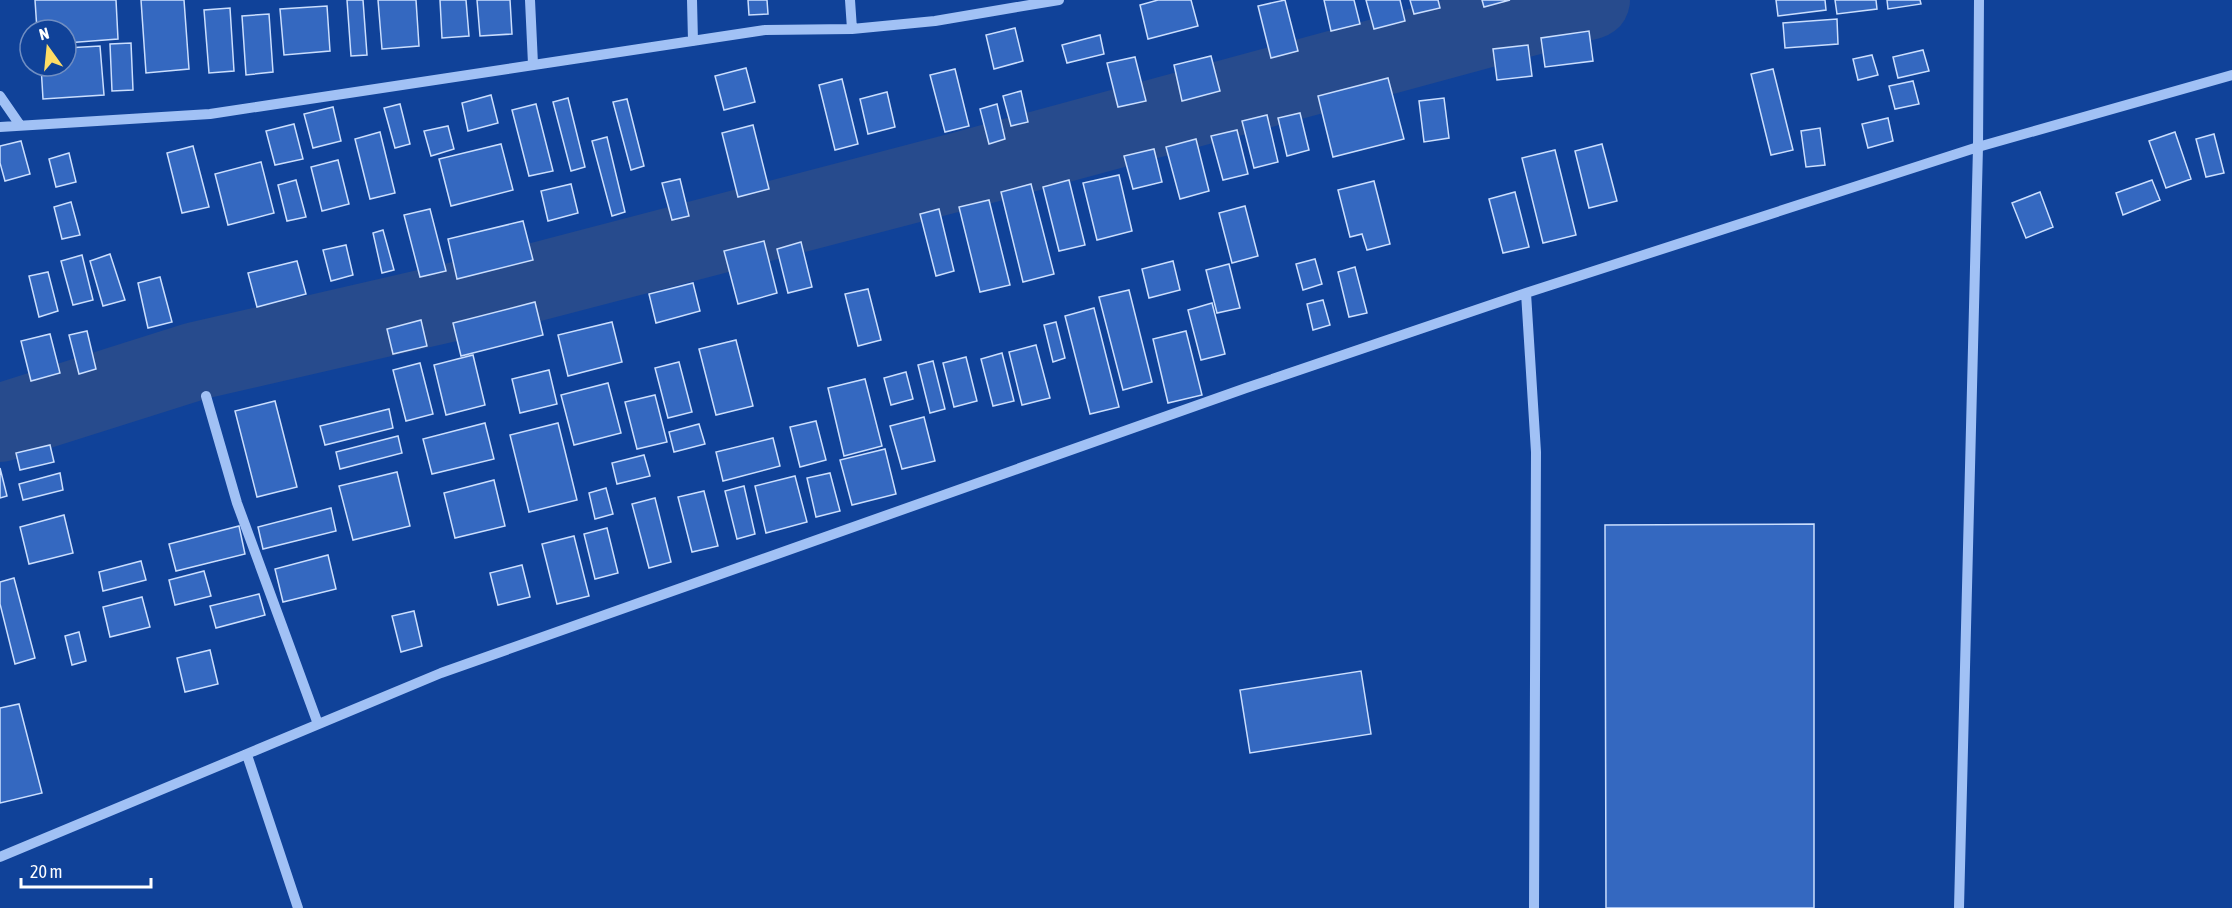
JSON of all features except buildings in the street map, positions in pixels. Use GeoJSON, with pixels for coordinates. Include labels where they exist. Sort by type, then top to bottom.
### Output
{"type":"FeatureCollection","features":[{"type":"Feature","properties":{"kind":"street"},"geometry":{"type":"LineString","coordinates":[[530,0],[533,64]]}},
{"type":"Feature","properties":{"kind":"street"},"geometry":{"type":"LineString","coordinates":[[692,0],[693,41]]}},
{"type":"Feature","properties":{"kind":"street"},"geometry":{"type":"LineString","coordinates":[[850,0],[852,29]]}},
{"type":"Feature","properties":{"kind":"street"},"geometry":{"type":"LineString","coordinates":[[0,127],[210,114],[765,30],[852,29],[935,21],[1059,0]]}},
{"type":"Feature","properties":{"kind":"street"},"geometry":{"type":"LineString","coordinates":[[1959,908],[1978,147],[1979,0]]}},
{"type":"Feature","properties":{"kind":"street"},"geometry":{"type":"LineString","coordinates":[[0,857],[452,669],[1235,392],[1526,293],[1978,147],[2232,75]]}},
{"type":"Feature","properties":{"kind":"street"},"geometry":{"type":"LineString","coordinates":[[0,96],[20,125]]}},
{"type":"Feature","properties":{"kind":"street"},"geometry":{"type":"LineString","coordinates":[[1526,293],[1536,453],[1534,908]]}},
{"type":"Feature","properties":{"kind":"street"},"geometry":{"type":"LineString","coordinates":[[207,396],[237,503],[318,724]]}},
{"type":"Feature","properties":{"kind":"street"},"geometry":{"type":"LineString","coordinates":[[247,755],[298,908]]}},
{"type":"Feature","properties":{"kind":"waterway"},"geometry":{"type":"LineString","coordinates":[[0,423],[196,361],[509,289],[961,171],[1591,0]]}}]}
